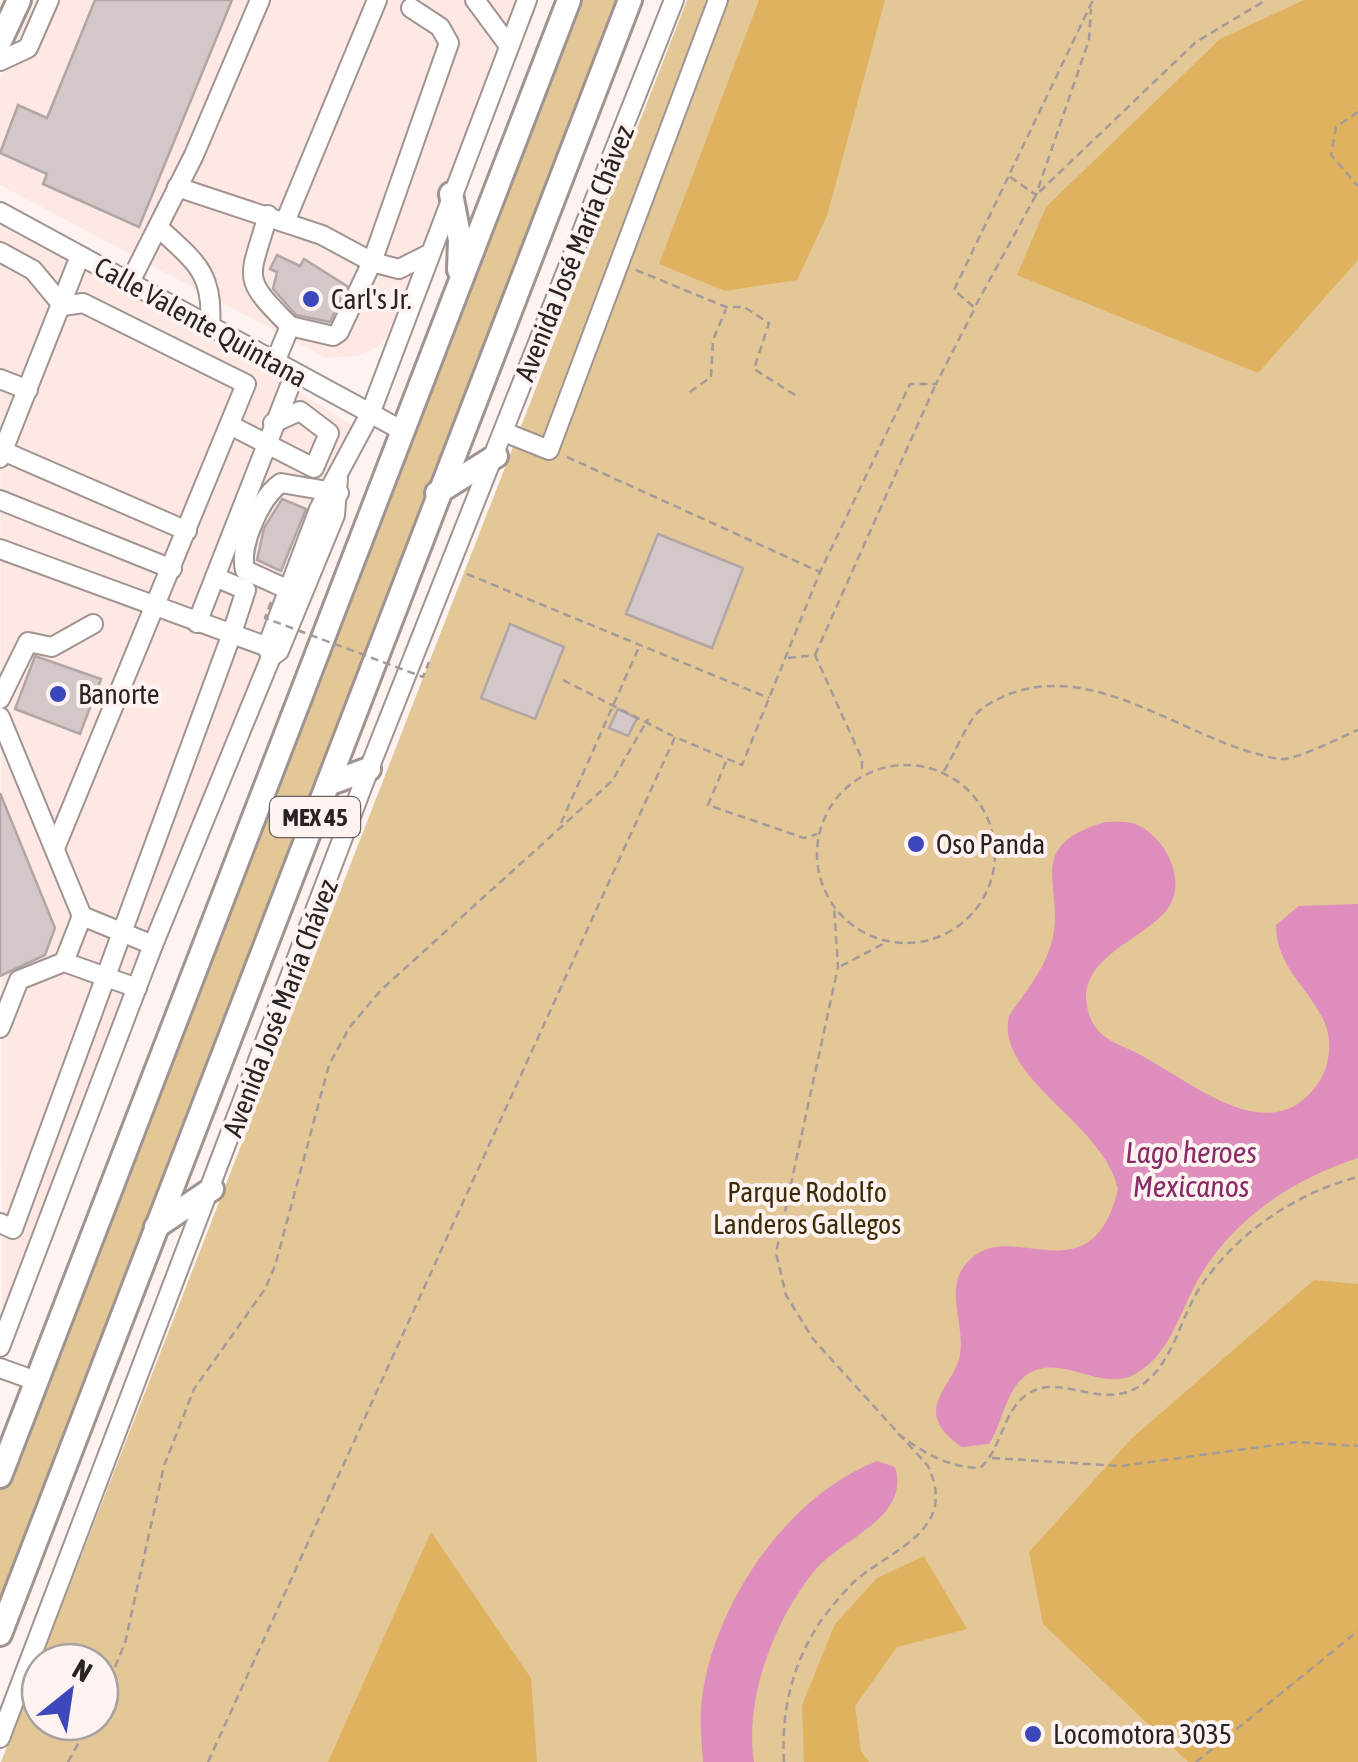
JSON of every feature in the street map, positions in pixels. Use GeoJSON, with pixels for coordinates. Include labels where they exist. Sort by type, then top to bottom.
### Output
{"type":"FeatureCollection","features":[{"type":"Feature","properties":{"kind":"main road"},"geometry":{"type":"LineString","coordinates":[[0,41],[18,0]]}},
{"type":"Feature","properties":{"kind":"main road","name":"MEX 45"},"geometry":{"type":"LineString","coordinates":[[0,1476],[569,0]]}},
{"type":"Feature","properties":{"kind":"main road","name":"Avenida José María Chávez"},"geometry":{"type":"LineString","coordinates":[[0,1634],[436,493],[630,0]]}},
{"type":"Feature","properties":{"kind":"main road"},"geometry":{"type":"LineString","coordinates":[[451,194],[460,240],[455,294]]}},
{"type":"Feature","properties":{"kind":"main road"},"geometry":{"type":"LineString","coordinates":[[436,493],[496,456]]}},
{"type":"Feature","properties":{"kind":"main road"},"geometry":{"type":"LineString","coordinates":[[328,784],[370,769]]}},
{"type":"Feature","properties":{"kind":"main road"},"geometry":{"type":"LineString","coordinates":[[156,1226],[212,1189]]}},
{"type":"Feature","properties":{"kind":"street"},"geometry":{"type":"LineString","coordinates":[[0,61],[28,48],[48,0]]}},
{"type":"Feature","properties":{"kind":"street"},"geometry":{"type":"LineString","coordinates":[[130,282],[178,188],[260,0]]}},
{"type":"Feature","properties":{"kind":"street"},"geometry":{"type":"LineString","coordinates":[[377,0],[250,279],[255,291],[290,326],[333,336],[339,332],[372,262],[449,43],[440,26],[413,4],[387,0]]}},
{"type":"Feature","properties":{"kind":"street"},"geometry":{"type":"LineString","coordinates":[[475,0],[509,46]]}},
{"type":"Feature","properties":{"kind":"street"},"geometry":{"type":"LineString","coordinates":[[272,652],[289,590],[370,414],[527,0]]}},
{"type":"Feature","properties":{"kind":"street","name":"Avenida José María Chávez"},"geometry":{"type":"LineString","coordinates":[[0,1738],[370,769],[674,0]]}},
{"type":"Feature","properties":{"kind":"street"},"geometry":{"type":"LineString","coordinates":[[504,432],[558,454],[616,262],[718,0]]}},
{"type":"Feature","properties":{"kind":"street"},"geometry":{"type":"LineString","coordinates":[[178,188],[322,235],[372,262],[399,269],[429,254]]}},
{"type":"Feature","properties":{"kind":"street","name":"Calle Valente Quintana"},"geometry":{"type":"LineString","coordinates":[[0,212],[403,431]]}},
{"type":"Feature","properties":{"kind":"street"},"geometry":{"type":"LineString","coordinates":[[158,227],[192,260],[213,293],[210,326]]}},
{"type":"Feature","properties":{"kind":"street"},"geometry":{"type":"LineString","coordinates":[[0,252],[33,270],[63,306]]}},
{"type":"Feature","properties":{"kind":"street"},"geometry":{"type":"LineString","coordinates":[[80,256],[2,454],[188,531]]}},
{"type":"Feature","properties":{"kind":"street"},"geometry":{"type":"LineString","coordinates":[[55,848],[246,384],[83,304],[63,306]]}},
{"type":"Feature","properties":{"kind":"street"},"geometry":{"type":"LineString","coordinates":[[276,362],[290,326]]}},
{"type":"Feature","properties":{"kind":"street"},"geometry":{"type":"LineString","coordinates":[[197,624],[295,372]]}},
{"type":"Feature","properties":{"kind":"street"},"geometry":{"type":"LineString","coordinates":[[0,379],[28,390]]}},
{"type":"Feature","properties":{"kind":"street"},"geometry":{"type":"LineString","coordinates":[[230,425],[314,468],[329,433],[300,411],[273,422]]}},
{"type":"Feature","properties":{"kind":"street"},"geometry":{"type":"LineString","coordinates":[[289,590],[246,570],[242,556],[270,491],[281,484],[336,487]]}},
{"type":"Feature","properties":{"kind":"street"},"geometry":{"type":"LineString","coordinates":[[0,1347],[137,988],[272,652],[335,516],[336,487]]}},
{"type":"Feature","properties":{"kind":"street"},"geometry":{"type":"LineString","coordinates":[[0,500],[172,569]]}},
{"type":"Feature","properties":{"kind":"street"},"geometry":{"type":"LineString","coordinates":[[0,549],[272,652]]}},
{"type":"Feature","properties":{"kind":"street"},"geometry":{"type":"LineString","coordinates":[[40,1240],[6,1226],[106,976],[246,590],[215,577]]}},
{"type":"Feature","properties":{"kind":"street"},"geometry":{"type":"LineString","coordinates":[[0,699],[28,642],[52,647],[93,624]]}},
{"type":"Feature","properties":{"kind":"street"},"geometry":{"type":"LineString","coordinates":[[0,717],[82,916],[64,962]]}},
{"type":"Feature","properties":{"kind":"street"},"geometry":{"type":"LineString","coordinates":[[82,916],[154,945]]}},
{"type":"Feature","properties":{"kind":"street"},"geometry":{"type":"LineString","coordinates":[[0,1028],[19,980],[64,962],[137,988]]}},
{"type":"Feature","properties":{"kind":"street"},"geometry":{"type":"LineString","coordinates":[[0,1368],[36,1382]]}},
{"type":"Feature","properties":{"kind":"path"},"geometry":{"type":"LineString","coordinates":[[1036,194],[1196,42],[1266,0]]}},
{"type":"Feature","properties":{"kind":"path"},"geometry":{"type":"LineString","coordinates":[[862,775],[862,759],[815,655],[936,384],[1036,194],[1090,40],[1092,3]]}},
{"type":"Feature","properties":{"kind":"path"},"geometry":{"type":"LineString","coordinates":[[975,308],[954,290],[1092,3]]}},
{"type":"Feature","properties":{"kind":"path"},"geometry":{"type":"LineString","coordinates":[[1358,112],[1336,127],[1331,155],[1358,186]]}},
{"type":"Feature","properties":{"kind":"path"},"geometry":{"type":"LineString","coordinates":[[1008,176],[1036,194]]}},
{"type":"Feature","properties":{"kind":"path"},"geometry":{"type":"LineString","coordinates":[[616,262],[726,307],[744,306],[769,323],[754,368],[795,395]]}},
{"type":"Feature","properties":{"kind":"path"},"geometry":{"type":"LineString","coordinates":[[690,392],[711,376],[713,340],[726,307]]}},
{"type":"Feature","properties":{"kind":"path"},"geometry":{"type":"LineString","coordinates":[[563,680],[648,719],[675,737],[742,765],[820,572],[910,384],[936,384]]}},
{"type":"Feature","properties":{"kind":"path"},"geometry":{"type":"LineString","coordinates":[[558,454],[820,572]]}},
{"type":"Feature","properties":{"kind":"path"},"geometry":{"type":"LineString","coordinates":[[452,568],[768,698]]}},
{"type":"Feature","properties":{"kind":"path"},"geometry":{"type":"LineString","coordinates":[[271,602],[265,618],[424,677],[430,662]]}},
{"type":"Feature","properties":{"kind":"path"},"geometry":{"type":"LineString","coordinates":[[560,824],[640,645]]}},
{"type":"Feature","properties":{"kind":"path"},"geometry":{"type":"LineString","coordinates":[[786,658],[815,655]]}},
{"type":"Feature","properties":{"kind":"path"},"geometry":{"type":"LineString","coordinates":[[944,772],[982,708],[1044,684],[1120,695],[1198,732],[1284,760],[1358,730]]}},
{"type":"Feature","properties":{"kind":"path"},"geometry":{"type":"LineString","coordinates":[[120,1655],[164,1466],[194,1389],[265,1289],[275,1266],[328,1065],[349,1028],[381,990],[560,824],[612,781],[648,719]]}},
{"type":"Feature","properties":{"kind":"path"},"geometry":{"type":"LineString","coordinates":[[208,1762],[675,737]]}},
{"type":"Feature","properties":{"kind":"path"},"geometry":{"type":"LineString","coordinates":[[727,759],[708,805],[804,838],[818,834]]}},
{"type":"Feature","properties":{"kind":"path"},"geometry":{"type":"LineString","coordinates":[[784,1762],[782,1729],[793,1672],[820,1622],[853,1582],[919,1536],[936,1506],[938,1486],[928,1466],[813,1339],[786,1295],[776,1252],[838,967],[834,907],[818,872],[818,834],[827,810],[862,775],[902,765],[944,772],[968,788],[985,811],[995,839],[995,868],[978,907],[945,935],[918,943],[888,942],[858,929],[834,907]]}},
{"type":"Feature","properties":{"kind":"path"},"geometry":{"type":"LineString","coordinates":[[838,967],[888,942]]}},
{"type":"Feature","properties":{"kind":"path"},"geometry":{"type":"LineString","coordinates":[[888,1426],[920,1451],[956,1467],[980,1468],[992,1458],[1012,1411],[1029,1393],[1050,1387],[1094,1397],[1140,1386],[1166,1356],[1199,1290],[1225,1256],[1294,1201],[1358,1178]]}},
{"type":"Feature","properties":{"kind":"path"},"geometry":{"type":"LineString","coordinates":[[992,1458],[1121,1466],[1297,1442],[1358,1446]]}},
{"type":"Feature","properties":{"kind":"path"},"geometry":{"type":"LineString","coordinates":[[1196,1762],[1358,1631]]}},
{"type":"Feature","properties":{"kind":"shaded area"},"geometry":{"type":"Polygon","coordinates":[[[35,0],[518,0],[394,327],[378,347],[357,356],[326,358],[0,185],[0,79],[35,0]]]}},
{"type":"Feature","properties":{"kind":"shaded area"},"geometry":{"type":"Polygon","coordinates":[[[759,0],[885,0],[827,216],[797,280],[725,291],[659,264],[759,0]]]}},
{"type":"Feature","properties":{"kind":"shaded area"},"geometry":{"type":"Polygon","coordinates":[[[1304,0],[1358,0],[1358,260],[1258,373],[1017,275],[1046,207],[1220,39],[1304,0]]]}},
{"type":"Feature","properties":{"kind":"shaded area"},"geometry":{"type":"Polygon","coordinates":[[[0,225],[256,364],[351,425],[340,463],[2,1356],[0,225]]]}},
{"type":"Feature","properties":{"kind":"shaded area"},"geometry":{"type":"Polygon","coordinates":[[[1314,1280],[1358,1284],[1358,1762],[1188,1762],[1043,1624],[1029,1552],[1131,1439],[1314,1280]]]}},
{"type":"Feature","properties":{"kind":"shaded area"},"geometry":{"type":"Polygon","coordinates":[[[431,1532],[531,1678],[537,1762],[328,1762],[431,1532]]]}},
{"type":"Feature","properties":{"kind":"shaded area"},"geometry":{"type":"Polygon","coordinates":[[[924,1556],[967,1629],[897,1647],[855,1706],[861,1751],[869,1762],[804,1762],[802,1705],[835,1624],[877,1578],[924,1556]]]}},
{"type":"Feature","properties":{"kind":"green space"},"geometry":{"type":"Polygon","coordinates":[[[581,0],[626,0],[0,1617],[0,1490],[581,0]]]}},
{"type":"Feature","properties":{"kind":"green space","name":"Parque Rodolfo Landeros Gallegos"},"geometry":{"type":"Polygon","coordinates":[[[687,0],[1358,0],[1358,1762],[1,1762],[20,1713],[20,1742],[120,1742],[120,1642],[48,1642],[687,0]]]}},
{"type":"Feature","properties":{"kind":"water","name":"Lago heroes Mexicanos"},"geometry":{"type":"Polygon","coordinates":[[[1105,822],[1135,824],[1156,839],[1171,862],[1175,888],[1165,912],[1101,963],[1092,975],[1087,1006],[1092,1021],[1112,1041],[1197,1089],[1250,1111],[1275,1112],[1298,1104],[1319,1082],[1328,1058],[1326,1025],[1286,963],[1276,925],[1299,906],[1358,904],[1358,1158],[1285,1191],[1243,1223],[1208,1264],[1171,1335],[1146,1366],[1122,1379],[1065,1369],[1037,1370],[1024,1377],[1012,1391],[989,1444],[962,1447],[941,1427],[936,1411],[960,1355],[956,1289],[965,1265],[977,1254],[994,1247],[1073,1249],[1091,1240],[1106,1221],[1118,1189],[1109,1165],[1034,1081],[1018,1060],[1009,1039],[1009,1016],[1040,971],[1052,941],[1055,856],[1063,843],[1079,832],[1105,822]]]}},
{"type":"Feature","properties":{"kind":"water"},"geometry":{"type":"Polygon","coordinates":[[[877,1461],[895,1467],[897,1484],[893,1500],[872,1525],[816,1569],[788,1611],[758,1686],[752,1737],[754,1762],[703,1762],[704,1685],[726,1617],[743,1584],[764,1552],[816,1498],[877,1461]]]}},
{"type":"Feature","properties":{"kind":"building"},"geometry":{"type":"Polygon","coordinates":[[[95,0],[232,0],[139,227],[43,184],[47,174],[0,153],[18,105],[47,118],[95,0]]]}},
{"type":"Feature","properties":{"kind":"building","name":"Carl's Jr."},"geometry":{"type":"Polygon","coordinates":[[[277,255],[300,266],[304,259],[347,286],[330,322],[296,315],[273,289],[277,272],[270,269],[277,255]]]}},
{"type":"Feature","properties":{"kind":"building"},"geometry":{"type":"Polygon","coordinates":[[[282,499],[306,509],[281,571],[257,560],[264,528],[282,499]]]}},
{"type":"Feature","properties":{"kind":"building"},"geometry":{"type":"Polygon","coordinates":[[[658,534],[743,568],[712,648],[626,614],[658,534]]]}},
{"type":"Feature","properties":{"kind":"building"},"geometry":{"type":"Polygon","coordinates":[[[510,624],[564,647],[535,719],[481,698],[510,624]]]}},
{"type":"Feature","properties":{"kind":"building","name":"Banorte"},"geometry":{"type":"Polygon","coordinates":[[[35,656],[101,679],[80,734],[15,709],[35,656]]]}},
{"type":"Feature","properties":{"kind":"building"},"geometry":{"type":"Polygon","coordinates":[[[618,709],[637,718],[628,736],[609,728],[618,709]]]}},
{"type":"Feature","properties":{"kind":"building"},"geometry":{"type":"Polygon","coordinates":[[[0,793],[55,928],[45,955],[0,976],[0,793]]]}},
{"type":"Feature","properties":{"kind":"place","name":"Carl's Jr."},"geometry":{"type":"Point","coordinates":[311,299]}},
{"type":"Feature","properties":{"kind":"place","name":"Banorte"},"geometry":{"type":"Point","coordinates":[58,694]}},
{"type":"Feature","properties":{"kind":"place","name":"Oso Panda"},"geometry":{"type":"Point","coordinates":[916,844]}},
{"type":"Feature","properties":{"kind":"place","name":"Locomotora 3035"},"geometry":{"type":"Point","coordinates":[1033,1734]}}]}
